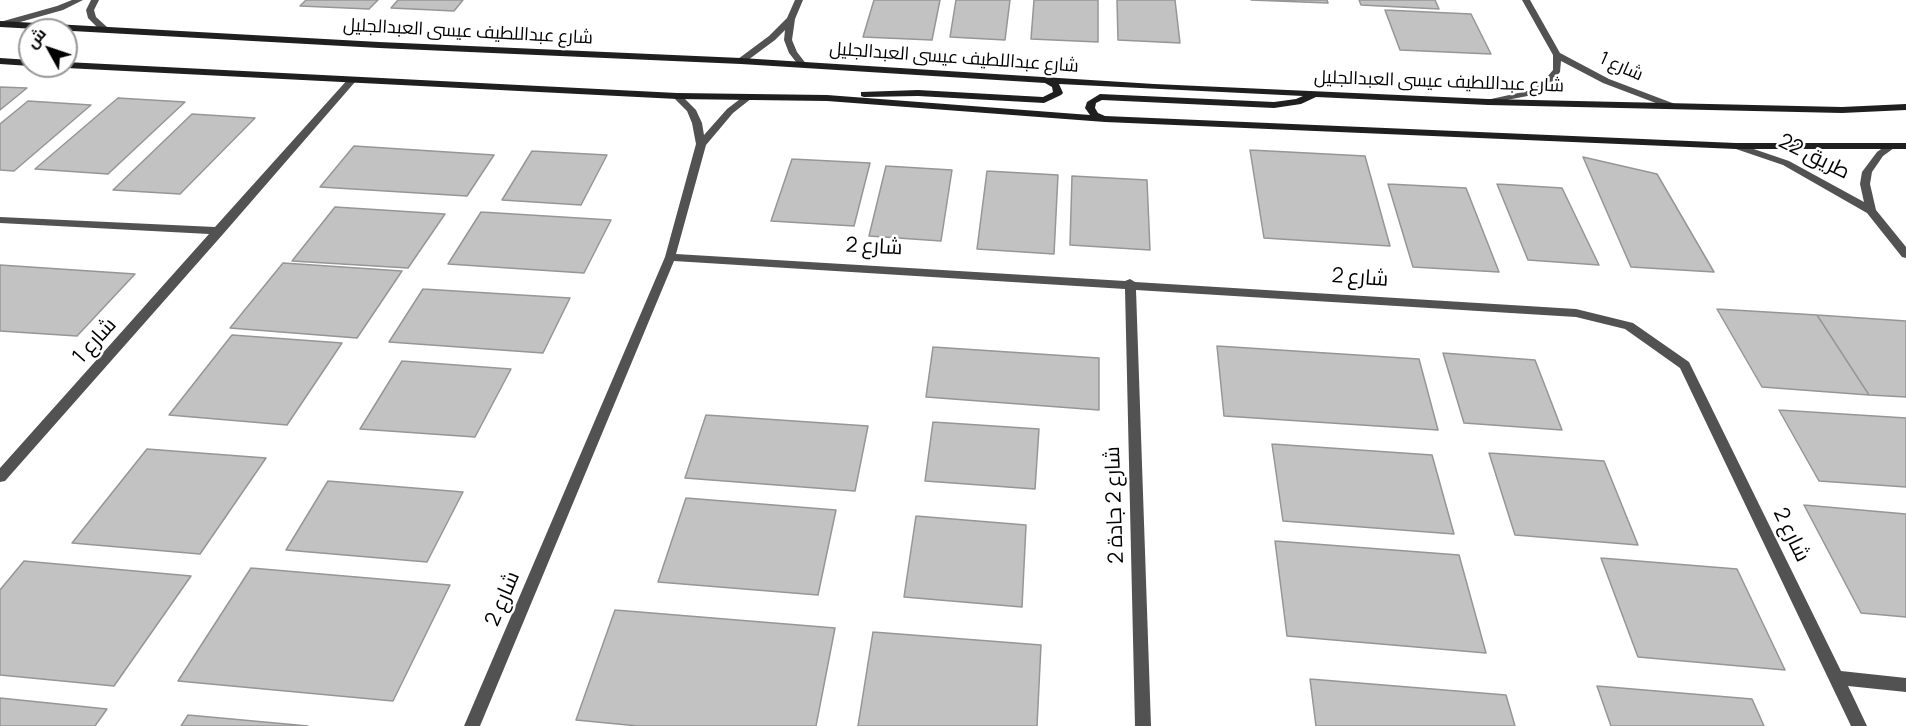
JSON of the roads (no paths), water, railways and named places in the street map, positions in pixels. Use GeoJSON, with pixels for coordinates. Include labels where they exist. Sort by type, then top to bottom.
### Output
{"type":"FeatureCollection","features":[{"type":"Feature","properties":{"kind":"street"},"geometry":{"type":"LineString","coordinates":[[2,24],[60,8],[79,0]]}},
{"type":"Feature","properties":{"kind":"street"},"geometry":{"type":"LineString","coordinates":[[95,0],[90,10],[92,18],[104,29]]}},
{"type":"Feature","properties":{"kind":"street"},"geometry":{"type":"LineString","coordinates":[[799,0],[791,19],[788,40],[793,53],[803,65]]}},
{"type":"Feature","properties":{"kind":"street"},"geometry":{"type":"LineString","coordinates":[[1488,102],[1521,97],[1545,85],[1557,70],[1557,55],[1526,0]]}},
{"type":"Feature","properties":{"kind":"street"},"geometry":{"type":"LineString","coordinates":[[741,61],[772,38],[791,19]]}},
{"type":"Feature","properties":{"kind":"street","name":"شارع عبداللطيف عيسى العبدالجليل"},"geometry":{"type":"LineString","coordinates":[[2,24],[1488,102],[1842,110],[1906,107]]}},
{"type":"Feature","properties":{"kind":"street","name":"شارع 1"},"geometry":{"type":"LineString","coordinates":[[1557,55],[1606,81],[1672,106]]}},
{"type":"Feature","properties":{"kind":"street"},"geometry":{"type":"LineString","coordinates":[[0,61],[18,62]]}},
{"type":"Feature","properties":{"kind":"street"},"geometry":{"type":"LineString","coordinates":[[78,66],[677,96],[827,98],[1105,119],[1736,146],[1906,146]]}},
{"type":"Feature","properties":{"kind":"street","name":"شارع 1"},"geometry":{"type":"LineString","coordinates":[[0,477],[352,80]]}},
{"type":"Feature","properties":{"kind":"street"},"geometry":{"type":"LineString","coordinates":[[827,98],[884,93],[1044,100],[1058,93],[1056,86],[1043,80]]}},
{"type":"Feature","properties":{"kind":"street"},"geometry":{"type":"LineString","coordinates":[[1105,119],[1095,115],[1090,108],[1092,102],[1100,97],[1274,105],[1298,102],[1316,94]]}},
{"type":"Feature","properties":{"kind":"street","name":"شارع 2"},"geometry":{"type":"LineString","coordinates":[[677,96],[692,110],[701,144]]}},
{"type":"Feature","properties":{"kind":"street","name":"شارع 2"},"geometry":{"type":"LineString","coordinates":[[472,726],[670,256],[701,144],[730,111],[747,98]]}},
{"type":"Feature","properties":{"kind":"street","name":"طريق 22"},"geometry":{"type":"LineString","coordinates":[[1736,146],[1810,174],[1871,211],[1906,254]]}},
{"type":"Feature","properties":{"kind":"street","name":"طريق 22"},"geometry":{"type":"LineString","coordinates":[[1871,211],[1865,184],[1867,172],[1880,154],[1891,146]]}},
{"type":"Feature","properties":{"kind":"street"},"geometry":{"type":"LineString","coordinates":[[0,220],[220,231]]}},
{"type":"Feature","properties":{"kind":"street","name":"شارع 2"},"geometry":{"type":"LineString","coordinates":[[670,256],[1130,283],[1576,313],[1629,326],[1685,365],[1859,726]]}},
{"type":"Feature","properties":{"kind":"street","name":"شارع 2 جادة 2"},"geometry":{"type":"LineString","coordinates":[[1130,283],[1143,726]]}},
{"type":"Feature","properties":{"kind":"street"},"geometry":{"type":"LineString","coordinates":[[1836,678],[1906,685]]}}]}
